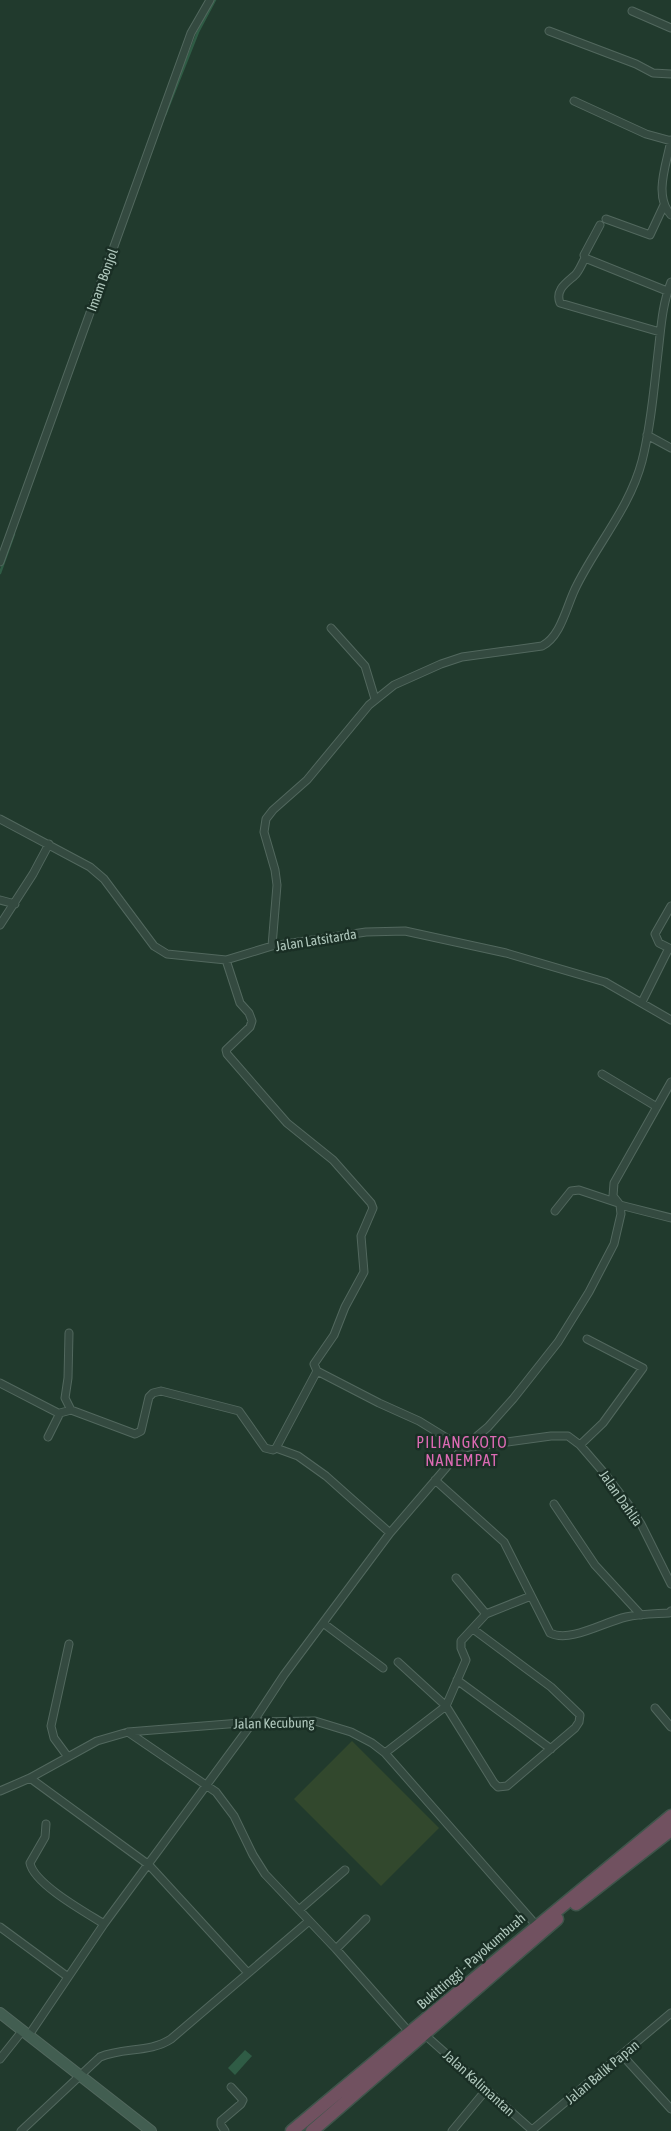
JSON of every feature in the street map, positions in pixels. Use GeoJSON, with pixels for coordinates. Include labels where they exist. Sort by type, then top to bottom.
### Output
{"type":"FeatureCollection","features":[{"type":"Feature","properties":{"kind":"highway","name":"Bukittinggi - Payokumbuah"},"geometry":{"type":"LineString","coordinates":[[312,2131],[425,2035],[536,1925],[671,1816]]}},
{"type":"Feature","properties":{"kind":"highway","name":"Bukittinggi - Payokumbuah"},"geometry":{"type":"LineString","coordinates":[[292,2131],[410,2033],[671,1830]]}},
{"type":"Feature","properties":{"kind":"street","name":"Imam Bonjol"},"geometry":{"type":"LineString","coordinates":[[0,562],[191,33],[210,0]]}},
{"type":"Feature","properties":{"kind":"street"},"geometry":{"type":"LineString","coordinates":[[632,11],[671,28]]}},
{"type":"Feature","properties":{"kind":"street"},"geometry":{"type":"LineString","coordinates":[[549,31],[636,64],[652,73],[671,74]]}},
{"type":"Feature","properties":{"kind":"street"},"geometry":{"type":"LineString","coordinates":[[574,101],[646,134],[671,141],[662,189],[664,205],[671,215]]}},
{"type":"Feature","properties":{"kind":"street"},"geometry":{"type":"LineString","coordinates":[[606,219],[650,235],[664,205]]}},
{"type":"Feature","properties":{"kind":"street"},"geometry":{"type":"LineString","coordinates":[[600,225],[575,276],[568,279],[559,291],[560,303],[660,332]]}},
{"type":"Feature","properties":{"kind":"street"},"geometry":{"type":"LineString","coordinates":[[585,258],[667,292]]}},
{"type":"Feature","properties":{"kind":"street"},"geometry":{"type":"LineString","coordinates":[[272,946],[277,885],[275,870],[265,841],[264,825],[266,819],[282,800],[307,780],[375,699],[394,685],[441,664],[481,653],[542,646],[556,632],[582,576],[634,487],[647,435],[662,309],[671,282]]}},
{"type":"Feature","properties":{"kind":"street"},"geometry":{"type":"LineString","coordinates":[[662,309],[671,313]]}},
{"type":"Feature","properties":{"kind":"street"},"geometry":{"type":"LineString","coordinates":[[647,435],[671,448]]}},
{"type":"Feature","properties":{"kind":"street"},"geometry":{"type":"LineString","coordinates":[[331,628],[365,666],[375,699]]}},
{"type":"Feature","properties":{"kind":"street","name":"Jalan Latsitarda"},"geometry":{"type":"LineString","coordinates":[[0,820],[78,859],[104,879],[154,946],[171,956],[228,965],[272,946],[366,932],[405,932],[506,953],[605,982],[671,1020]]}},
{"type":"Feature","properties":{"kind":"street"},"geometry":{"type":"LineString","coordinates":[[0,925],[15,904],[49,844]]}},
{"type":"Feature","properties":{"kind":"street"},"geometry":{"type":"LineString","coordinates":[[0,900],[15,904]]}},
{"type":"Feature","properties":{"kind":"street"},"geometry":{"type":"LineString","coordinates":[[642,1002],[670,949],[659,943],[655,934],[671,906]]}},
{"type":"Feature","properties":{"kind":"street"},"geometry":{"type":"LineString","coordinates":[[228,965],[240,1003],[249,1013],[252,1021],[250,1027],[226,1050],[227,1054],[287,1122],[350,1178],[372,1208],[361,1236],[364,1272],[345,1307],[334,1335],[314,1364],[317,1371],[419,1421],[463,1448]]}},
{"type":"Feature","properties":{"kind":"street"},"geometry":{"type":"LineString","coordinates":[[602,1074],[657,1107]]}},
{"type":"Feature","properties":{"kind":"street"},"geometry":{"type":"LineString","coordinates":[[0,2059],[26,2032],[68,1977],[104,1924],[253,1722],[284,1675],[390,1533],[463,1448],[488,1427],[513,1400],[536,1372],[571,1322],[614,1244],[621,1221],[619,1204],[613,1196],[614,1183],[671,1082]]}},
{"type":"Feature","properties":{"kind":"street"},"geometry":{"type":"LineString","coordinates":[[555,1211],[571,1191],[579,1190],[619,1204],[671,1218]]}},
{"type":"Feature","properties":{"kind":"street"},"geometry":{"type":"LineString","coordinates":[[69,1333],[68,1378],[65,1398],[71,1410]]}},
{"type":"Feature","properties":{"kind":"street"},"geometry":{"type":"LineString","coordinates":[[580,1445],[603,1423],[643,1368],[587,1339]]}},
{"type":"Feature","properties":{"kind":"street"},"geometry":{"type":"LineString","coordinates":[[276,1448],[317,1371]]}},
{"type":"Feature","properties":{"kind":"street"},"geometry":{"type":"LineString","coordinates":[[0,1383],[60,1414]]}},
{"type":"Feature","properties":{"kind":"street"},"geometry":{"type":"LineString","coordinates":[[48,1437],[60,1414],[71,1410],[135,1434],[141,1431],[149,1397],[153,1393],[161,1392],[235,1408],[243,1415],[265,1448],[270,1450],[276,1448],[298,1456],[326,1476],[390,1533]]}},
{"type":"Feature","properties":{"kind":"street","name":"Jalan Dahlia"},"geometry":{"type":"LineString","coordinates":[[463,1448],[551,1436],[568,1436],[580,1445],[628,1504],[641,1524],[671,1584]]}},
{"type":"Feature","properties":{"kind":"street"},"geometry":{"type":"LineString","coordinates":[[435,1480],[504,1542],[548,1631],[557,1636],[568,1636],[624,1618],[641,1615],[670,1614]]}},
{"type":"Feature","properties":{"kind":"street"},"geometry":{"type":"LineString","coordinates":[[554,1504],[595,1565],[641,1615]]}},
{"type":"Feature","properties":{"kind":"street"},"geometry":{"type":"LineString","coordinates":[[456,1578],[486,1614]]}},
{"type":"Feature","properties":{"kind":"street"},"geometry":{"type":"LineString","coordinates":[[385,1754],[446,1706],[466,1660],[461,1648],[461,1641],[486,1614],[531,1596]]}},
{"type":"Feature","properties":{"kind":"street"},"geometry":{"type":"LineString","coordinates":[[323,1623],[383,1668]]}},
{"type":"Feature","properties":{"kind":"street"},"geometry":{"type":"LineString","coordinates":[[398,1662],[446,1706],[498,1787],[507,1786],[577,1725],[580,1715],[551,1687],[473,1629]]}},
{"type":"Feature","properties":{"kind":"street"},"geometry":{"type":"LineString","coordinates":[[68,1756],[54,1738],[52,1726],[69,1644]]}},
{"type":"Feature","properties":{"kind":"street"},"geometry":{"type":"LineString","coordinates":[[457,1680],[551,1749]]}},
{"type":"Feature","properties":{"kind":"street"},"geometry":{"type":"LineString","coordinates":[[655,1708],[671,1727]]}},
{"type":"Feature","properties":{"kind":"street","name":"Jalan Kecubung"},"geometry":{"type":"LineString","coordinates":[[0,1791],[30,1778],[97,1741],[128,1732],[253,1722],[315,1721],[352,1732],[372,1743],[385,1754],[536,1925]]}},
{"type":"Feature","properties":{"kind":"street"},"geometry":{"type":"LineString","coordinates":[[128,1732],[206,1785],[224,1802],[234,1816],[253,1855],[265,1874],[336,1949],[410,2033]]}},
{"type":"Feature","properties":{"kind":"street"},"geometry":{"type":"LineString","coordinates":[[30,1778],[149,1865],[248,1973]]}},
{"type":"Feature","properties":{"kind":"street"},"geometry":{"type":"LineString","coordinates":[[46,1824],[45,1837],[30,1863],[32,1868],[51,1890],[104,1924]]}},
{"type":"Feature","properties":{"kind":"street"},"geometry":{"type":"LineString","coordinates":[[299,1910],[345,1870]]}},
{"type":"Feature","properties":{"kind":"street"},"geometry":{"type":"LineString","coordinates":[[336,1949],[366,1919]]}},
{"type":"Feature","properties":{"kind":"street"},"geometry":{"type":"LineString","coordinates":[[21,2131],[93,2062],[109,2053],[164,2044],[309,1921]]}},
{"type":"Feature","properties":{"kind":"street"},"geometry":{"type":"LineString","coordinates":[[0,1927],[68,1977]]}},
{"type":"Feature","properties":{"kind":"street"},"geometry":{"type":"LineString","coordinates":[[0,2013],[151,2131]]}},
{"type":"Feature","properties":{"kind":"street","name":"Jalan Balik Papan"},"geometry":{"type":"LineString","coordinates":[[532,2131],[671,2013]]}},
{"type":"Feature","properties":{"kind":"street","name":"Jalan Kalimantan"},"geometry":{"type":"LineString","coordinates":[[425,2035],[532,2131]]}},
{"type":"Feature","properties":{"kind":"street"},"geometry":{"type":"LineString","coordinates":[[622,2055],[671,2109]]}},
{"type":"Feature","properties":{"kind":"street"},"geometry":{"type":"LineString","coordinates":[[225,2131],[221,2125],[222,2120],[242,2102],[242,2098],[231,2087]]}},
{"type":"Feature","properties":{"kind":"street"},"geometry":{"type":"LineString","coordinates":[[452,2131],[486,2090]]}},
{"type":"Feature","properties":{"kind":"shaded area"},"geometry":{"type":"Polygon","coordinates":[[[352,1741],[439,1828],[381,1886],[294,1799],[352,1741]]]}},
{"type":"Feature","properties":{"kind":"shaded area"},"geometry":{"type":"Polygon","coordinates":[[[245,2050],[252,2056],[235,2075],[228,2068],[245,2050]]]}},
{"type":"Feature","properties":{"kind":"waterway"},"geometry":{"type":"LineString","coordinates":[[165,115],[198,32],[215,0]]}},
{"type":"Feature","properties":{"kind":"waterway"},"geometry":{"type":"LineString","coordinates":[[0,573],[14,534]]}},
{"type":"Feature","properties":{"kind":"district","name":"PILIANGKOTO NANEMPAT"},"geometry":{"type":"Point","coordinates":[462,1451]}}]}
